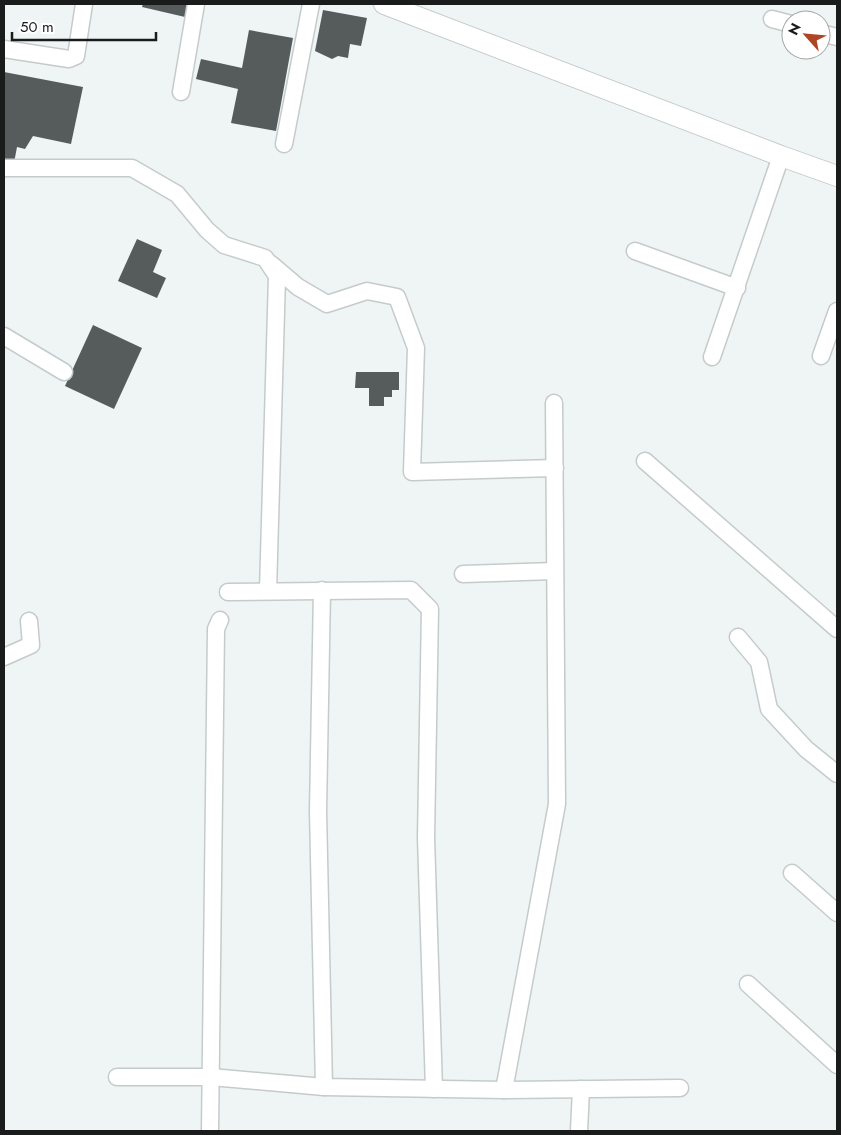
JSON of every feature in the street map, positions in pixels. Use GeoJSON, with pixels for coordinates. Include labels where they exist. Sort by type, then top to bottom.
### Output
{"type":"FeatureCollection","features":[{"type":"Feature","properties":{"kind":"street"},"geometry":{"type":"LineString","coordinates":[[4,49],[69,59],[76,56],[84,4]]}},
{"type":"Feature","properties":{"kind":"street"},"geometry":{"type":"LineString","coordinates":[[181,92],[196,4]]}},
{"type":"Feature","properties":{"kind":"street"},"geometry":{"type":"LineString","coordinates":[[284,144],[311,4]]}},
{"type":"Feature","properties":{"kind":"street"},"geometry":{"type":"LineString","coordinates":[[384,4],[780,156],[837,176]]}},
{"type":"Feature","properties":{"kind":"street"},"geometry":{"type":"LineString","coordinates":[[772,19],[781,21]]}},
{"type":"Feature","properties":{"kind":"street"},"geometry":{"type":"LineString","coordinates":[[712,357],[737,288],[780,156]]}},
{"type":"Feature","properties":{"kind":"street"},"geometry":{"type":"LineString","coordinates":[[4,168],[132,168],[177,194],[207,230],[224,245],[265,258],[298,287],[327,304],[367,291],[397,297],[416,348],[412,472],[555,468]]}},
{"type":"Feature","properties":{"kind":"street"},"geometry":{"type":"LineString","coordinates":[[635,251],[737,288]]}},
{"type":"Feature","properties":{"kind":"street"},"geometry":{"type":"LineString","coordinates":[[265,258],[277,276],[268,591]]}},
{"type":"Feature","properties":{"kind":"street"},"geometry":{"type":"LineString","coordinates":[[822,356],[837,310]]}},
{"type":"Feature","properties":{"kind":"street"},"geometry":{"type":"LineString","coordinates":[[4,336],[64,372]]}},
{"type":"Feature","properties":{"kind":"street"},"geometry":{"type":"LineString","coordinates":[[504,1090],[557,804],[554,403]]}},
{"type":"Feature","properties":{"kind":"street"},"geometry":{"type":"LineString","coordinates":[[645,461],[837,629]]}},
{"type":"Feature","properties":{"kind":"street"},"geometry":{"type":"LineString","coordinates":[[463,574],[555,571]]}},
{"type":"Feature","properties":{"kind":"street"},"geometry":{"type":"LineString","coordinates":[[322,590],[318,811],[324,1087]]}},
{"type":"Feature","properties":{"kind":"street"},"geometry":{"type":"LineString","coordinates":[[228,592],[411,590],[430,608],[426,838],[434,1089]]}},
{"type":"Feature","properties":{"kind":"street"},"geometry":{"type":"LineString","coordinates":[[210,1131],[216,629],[220,620]]}},
{"type":"Feature","properties":{"kind":"street"},"geometry":{"type":"LineString","coordinates":[[4,657],[31,645],[28,621]]}},
{"type":"Feature","properties":{"kind":"street"},"geometry":{"type":"LineString","coordinates":[[738,637],[759,662],[769,709],[806,748],[837,774]]}},
{"type":"Feature","properties":{"kind":"street"},"geometry":{"type":"LineString","coordinates":[[792,873],[837,913]]}},
{"type":"Feature","properties":{"kind":"street"},"geometry":{"type":"LineString","coordinates":[[748,984],[837,1065]]}},
{"type":"Feature","properties":{"kind":"street"},"geometry":{"type":"LineString","coordinates":[[117,1077],[211,1077],[324,1087],[504,1090],[680,1088]]}},
{"type":"Feature","properties":{"kind":"street"},"geometry":{"type":"LineString","coordinates":[[579,1131],[580,1089]]}},
{"type":"Feature","properties":{"kind":"building"},"geometry":{"type":"Polygon","coordinates":[[[143,4],[188,4],[185,17],[142,7],[143,4]]]}},
{"type":"Feature","properties":{"kind":"building"},"geometry":{"type":"Polygon","coordinates":[[[323,10],[367,18],[361,46],[350,44],[348,58],[338,56],[332,59],[315,51],[323,10]]]}},
{"type":"Feature","properties":{"kind":"building"},"geometry":{"type":"Polygon","coordinates":[[[249,30],[293,38],[276,131],[231,123],[238,89],[196,79],[201,59],[242,68],[249,30]]]}},
{"type":"Feature","properties":{"kind":"building"},"geometry":{"type":"Polygon","coordinates":[[[4,72],[83,87],[71,144],[33,136],[25,149],[17,147],[14,163],[4,161],[4,72]]]}},
{"type":"Feature","properties":{"kind":"building"},"geometry":{"type":"Polygon","coordinates":[[[137,239],[162,250],[153,272],[166,278],[157,298],[118,281],[137,239]]]}},
{"type":"Feature","properties":{"kind":"building"},"geometry":{"type":"Polygon","coordinates":[[[93,325],[142,348],[114,409],[65,386],[93,325]]]}},
{"type":"Feature","properties":{"kind":"building"},"geometry":{"type":"Polygon","coordinates":[[[356,372],[399,372],[399,390],[392,390],[392,397],[384,397],[384,406],[369,406],[369,388],[355,388],[356,372]]]}}]}
